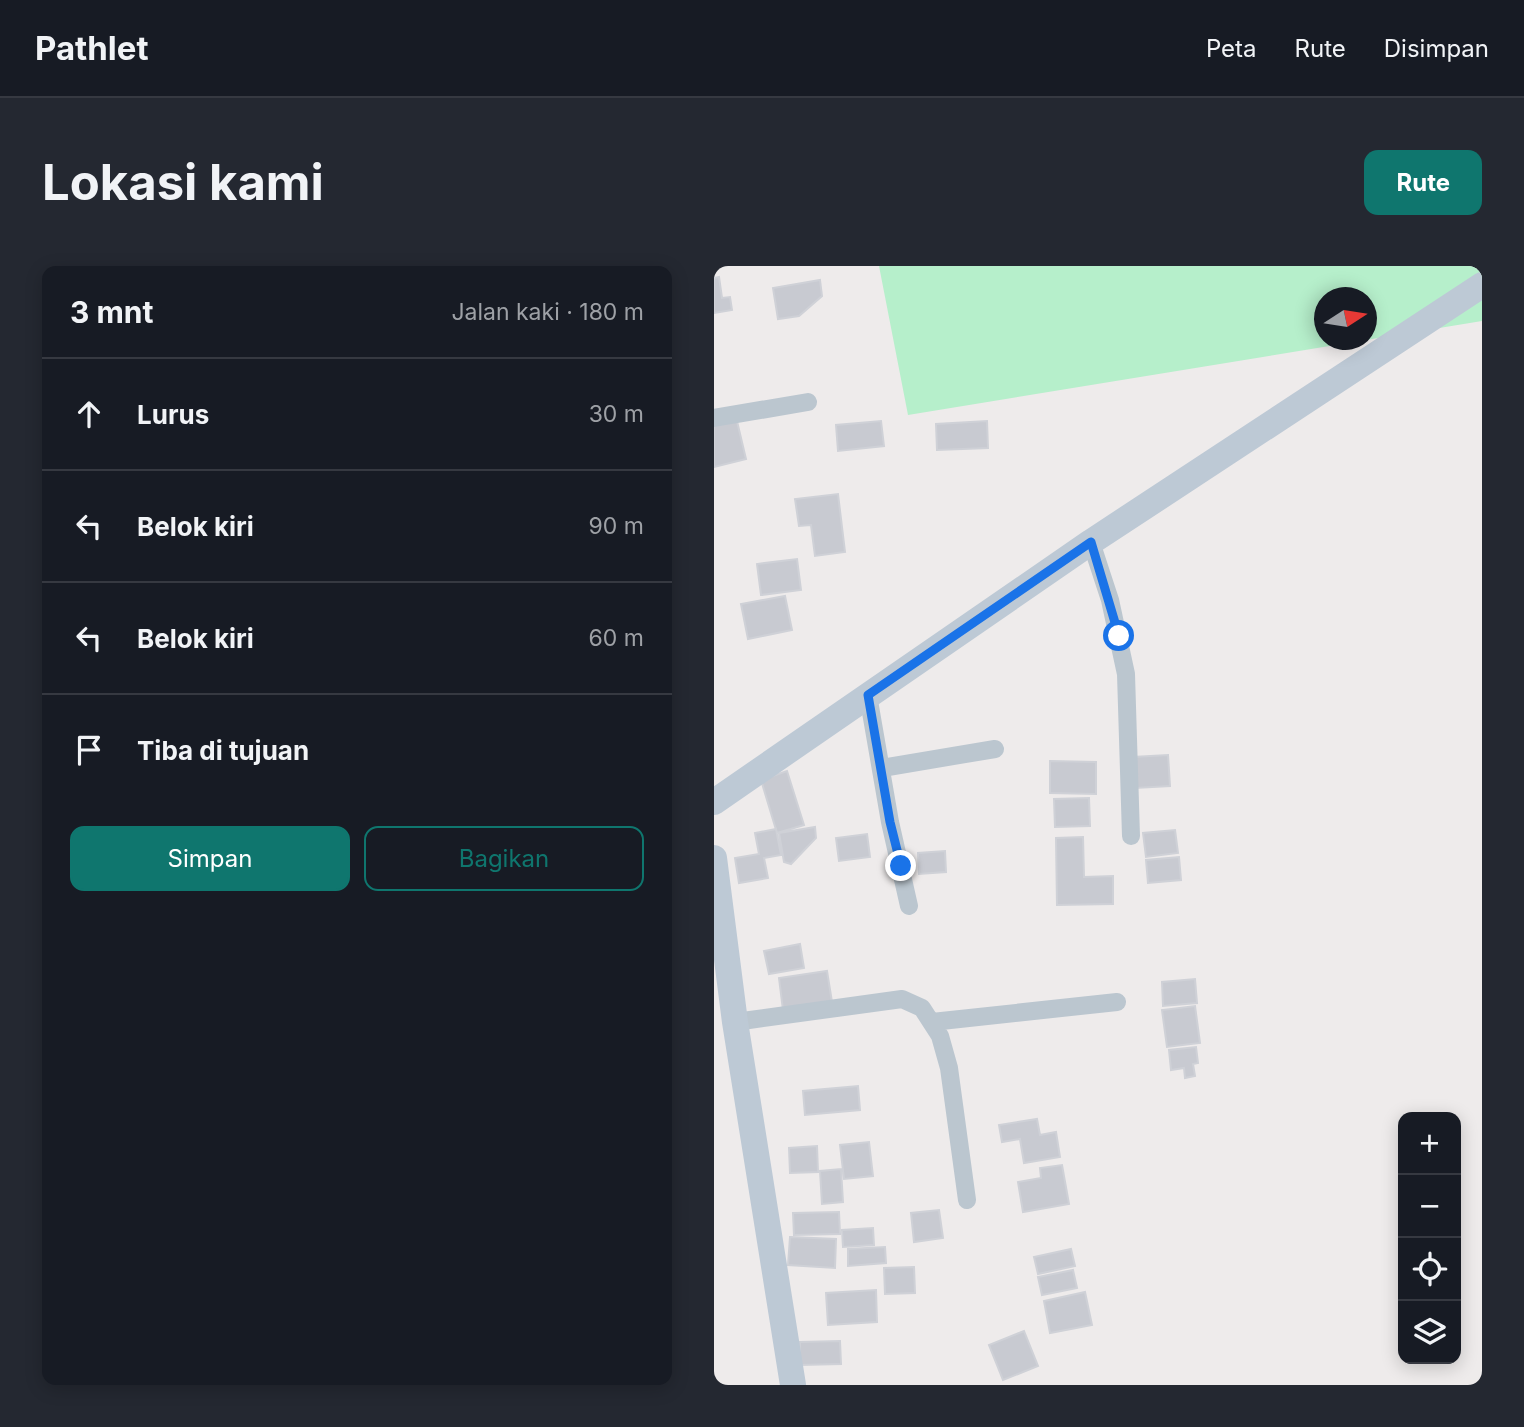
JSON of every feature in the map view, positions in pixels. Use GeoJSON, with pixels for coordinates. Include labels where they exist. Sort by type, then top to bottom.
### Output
{"type":"FeatureCollection","features":[{"type":"Feature","properties":{"kind":"main road"},"geometry":{"type":"LineString","coordinates":[[714,802],[1091,542],[1482,285]]}},
{"type":"Feature","properties":{"kind":"main road"},"geometry":{"type":"LineString","coordinates":[[714,858],[735,1022],[793,1385]]}},
{"type":"Feature","properties":{"kind":"street"},"geometry":{"type":"LineString","coordinates":[[714,418],[808,402]]}},
{"type":"Feature","properties":{"kind":"street"},"geometry":{"type":"LineString","coordinates":[[1091,542],[1110,600],[1126,674],[1131,836]]}},
{"type":"Feature","properties":{"kind":"street"},"geometry":{"type":"LineString","coordinates":[[868,695],[890,822],[909,906]]}},
{"type":"Feature","properties":{"kind":"street"},"geometry":{"type":"LineString","coordinates":[[881,768],[995,749]]}},
{"type":"Feature","properties":{"kind":"street"},"geometry":{"type":"LineString","coordinates":[[735,1022],[902,999],[922,1008],[940,1036],[949,1068],[967,1200]]}},
{"type":"Feature","properties":{"kind":"street"},"geometry":{"type":"LineString","coordinates":[[932,1022],[1117,1002]]}},
{"type":"Feature","properties":{"kind":"green space"},"geometry":{"type":"Polygon","coordinates":[[[879,266],[1482,266],[1482,321],[1377,338],[1377,287],[1314,287],[1314,349],[908,415],[879,266]]]}},
{"type":"Feature","properties":{"kind":"building"},"geometry":{"type":"Polygon","coordinates":[[[719,277],[722,298],[730,297],[732,310],[714,313],[714,278],[719,277]]]}},
{"type":"Feature","properties":{"kind":"building"},"geometry":{"type":"Polygon","coordinates":[[[820,280],[822,296],[799,316],[778,319],[773,288],[820,280]]]}},
{"type":"Feature","properties":{"kind":"building"},"geometry":{"type":"Polygon","coordinates":[[[736,417],[746,459],[714,467],[714,423],[736,417]]]}},
{"type":"Feature","properties":{"kind":"building"},"geometry":{"type":"Polygon","coordinates":[[[881,421],[884,446],[838,451],[836,425],[881,421]]]}},
{"type":"Feature","properties":{"kind":"building"},"geometry":{"type":"Polygon","coordinates":[[[987,421],[988,448],[937,450],[936,424],[987,421]]]}},
{"type":"Feature","properties":{"kind":"building"},"geometry":{"type":"Polygon","coordinates":[[[838,494],[845,552],[815,556],[811,525],[799,526],[795,499],[838,494]]]}},
{"type":"Feature","properties":{"kind":"building"},"geometry":{"type":"Polygon","coordinates":[[[797,559],[801,590],[761,595],[757,564],[797,559]]]}},
{"type":"Feature","properties":{"kind":"building"},"geometry":{"type":"Polygon","coordinates":[[[785,596],[792,630],[748,639],[741,604],[785,596]]]}},
{"type":"Feature","properties":{"kind":"building"},"geometry":{"type":"Polygon","coordinates":[[[1168,755],[1170,786],[1135,788],[1133,757],[1168,755]]]}},
{"type":"Feature","properties":{"kind":"building"},"geometry":{"type":"Polygon","coordinates":[[[1050,761],[1096,762],[1096,794],[1050,793],[1050,761]]]}},
{"type":"Feature","properties":{"kind":"building"},"geometry":{"type":"Polygon","coordinates":[[[787,771],[804,825],[777,833],[761,780],[787,771]]]}},
{"type":"Feature","properties":{"kind":"building"},"geometry":{"type":"Polygon","coordinates":[[[1089,798],[1090,826],[1055,827],[1054,799],[1089,798]]]}},
{"type":"Feature","properties":{"kind":"building"},"geometry":{"type":"Polygon","coordinates":[[[815,827],[816,838],[791,864],[784,862],[779,833],[815,827]]]}},
{"type":"Feature","properties":{"kind":"building"},"geometry":{"type":"Polygon","coordinates":[[[776,829],[781,855],[764,858],[768,878],[739,883],[735,858],[759,854],[755,833],[776,829]]]}},
{"type":"Feature","properties":{"kind":"building"},"geometry":{"type":"Polygon","coordinates":[[[1175,830],[1178,853],[1146,857],[1143,833],[1175,830]]]}},
{"type":"Feature","properties":{"kind":"building"},"geometry":{"type":"Polygon","coordinates":[[[867,834],[870,857],[839,861],[836,838],[867,834]]]}},
{"type":"Feature","properties":{"kind":"building"},"geometry":{"type":"Polygon","coordinates":[[[1083,837],[1084,877],[1113,876],[1113,904],[1057,905],[1056,838],[1083,837]]]}},
{"type":"Feature","properties":{"kind":"building"},"geometry":{"type":"Polygon","coordinates":[[[945,851],[946,872],[919,874],[918,853],[945,851]]]}},
{"type":"Feature","properties":{"kind":"building"},"geometry":{"type":"Polygon","coordinates":[[[1179,857],[1181,880],[1148,883],[1146,860],[1179,857]]]}},
{"type":"Feature","properties":{"kind":"building"},"geometry":{"type":"Polygon","coordinates":[[[800,944],[804,968],[769,974],[764,951],[800,944]]]}},
{"type":"Feature","properties":{"kind":"building"},"geometry":{"type":"Polygon","coordinates":[[[827,971],[832,1002],[783,1010],[779,978],[827,971]]]}},
{"type":"Feature","properties":{"kind":"building"},"geometry":{"type":"Polygon","coordinates":[[[1195,979],[1197,1003],[1163,1006],[1162,982],[1195,979]]]}},
{"type":"Feature","properties":{"kind":"building"},"geometry":{"type":"Polygon","coordinates":[[[1195,1006],[1200,1043],[1167,1047],[1162,1010],[1195,1006]]]}},
{"type":"Feature","properties":{"kind":"building"},"geometry":{"type":"Polygon","coordinates":[[[1196,1047],[1198,1063],[1193,1064],[1195,1076],[1185,1078],[1184,1068],[1171,1070],[1169,1050],[1196,1047]]]}},
{"type":"Feature","properties":{"kind":"building"},"geometry":{"type":"Polygon","coordinates":[[[858,1086],[860,1110],[805,1115],[803,1091],[858,1086]]]}},
{"type":"Feature","properties":{"kind":"building"},"geometry":{"type":"Polygon","coordinates":[[[1037,1119],[1040,1135],[1056,1132],[1060,1157],[1024,1163],[1020,1139],[1002,1142],[999,1125],[1037,1119]]]}},
{"type":"Feature","properties":{"kind":"building"},"geometry":{"type":"Polygon","coordinates":[[[869,1142],[873,1176],[844,1179],[840,1145],[869,1142]]]}},
{"type":"Feature","properties":{"kind":"building"},"geometry":{"type":"Polygon","coordinates":[[[817,1146],[818,1172],[790,1173],[789,1148],[817,1146]]]}},
{"type":"Feature","properties":{"kind":"building"},"geometry":{"type":"Polygon","coordinates":[[[1062,1165],[1069,1204],[1023,1212],[1018,1182],[1041,1178],[1040,1168],[1062,1165]]]}},
{"type":"Feature","properties":{"kind":"building"},"geometry":{"type":"Polygon","coordinates":[[[841,1169],[843,1202],[822,1204],[820,1171],[841,1169]]]}},
{"type":"Feature","properties":{"kind":"building"},"geometry":{"type":"Polygon","coordinates":[[[939,1210],[943,1238],[914,1242],[911,1213],[939,1210]]]}},
{"type":"Feature","properties":{"kind":"building"},"geometry":{"type":"Polygon","coordinates":[[[839,1212],[840,1234],[794,1235],[793,1213],[839,1212]]]}},
{"type":"Feature","properties":{"kind":"building"},"geometry":{"type":"Polygon","coordinates":[[[873,1228],[874,1245],[843,1247],[842,1230],[873,1228]]]}},
{"type":"Feature","properties":{"kind":"building"},"geometry":{"type":"Polygon","coordinates":[[[790,1237],[836,1239],[835,1268],[788,1265],[790,1237]]]}},
{"type":"Feature","properties":{"kind":"building"},"geometry":{"type":"Polygon","coordinates":[[[885,1247],[886,1263],[848,1266],[848,1249],[885,1247]]]}},
{"type":"Feature","properties":{"kind":"building"},"geometry":{"type":"Polygon","coordinates":[[[1071,1249],[1075,1266],[1038,1274],[1034,1257],[1071,1249]]]}},
{"type":"Feature","properties":{"kind":"building"},"geometry":{"type":"Polygon","coordinates":[[[914,1267],[915,1293],[885,1294],[884,1268],[914,1267]]]}},
{"type":"Feature","properties":{"kind":"building"},"geometry":{"type":"Polygon","coordinates":[[[1073,1270],[1077,1288],[1042,1295],[1038,1277],[1073,1270]]]}},
{"type":"Feature","properties":{"kind":"building"},"geometry":{"type":"Polygon","coordinates":[[[876,1290],[877,1322],[828,1325],[826,1293],[876,1290]]]}},
{"type":"Feature","properties":{"kind":"building"},"geometry":{"type":"Polygon","coordinates":[[[1085,1292],[1092,1325],[1050,1333],[1044,1301],[1085,1292]]]}},
{"type":"Feature","properties":{"kind":"building"},"geometry":{"type":"Polygon","coordinates":[[[1024,1331],[1038,1366],[1003,1380],[989,1345],[1024,1331]]]}},
{"type":"Feature","properties":{"kind":"building"},"geometry":{"type":"Polygon","coordinates":[[[840,1341],[841,1364],[800,1365],[800,1342],[840,1341]]]}},
{"type":"Feature","properties":{"kind":"route"},"geometry":{"type":"LineString","coordinates":[[901,866],[890,822],[868,695],[1091,542],[1119,636]]}}]}
